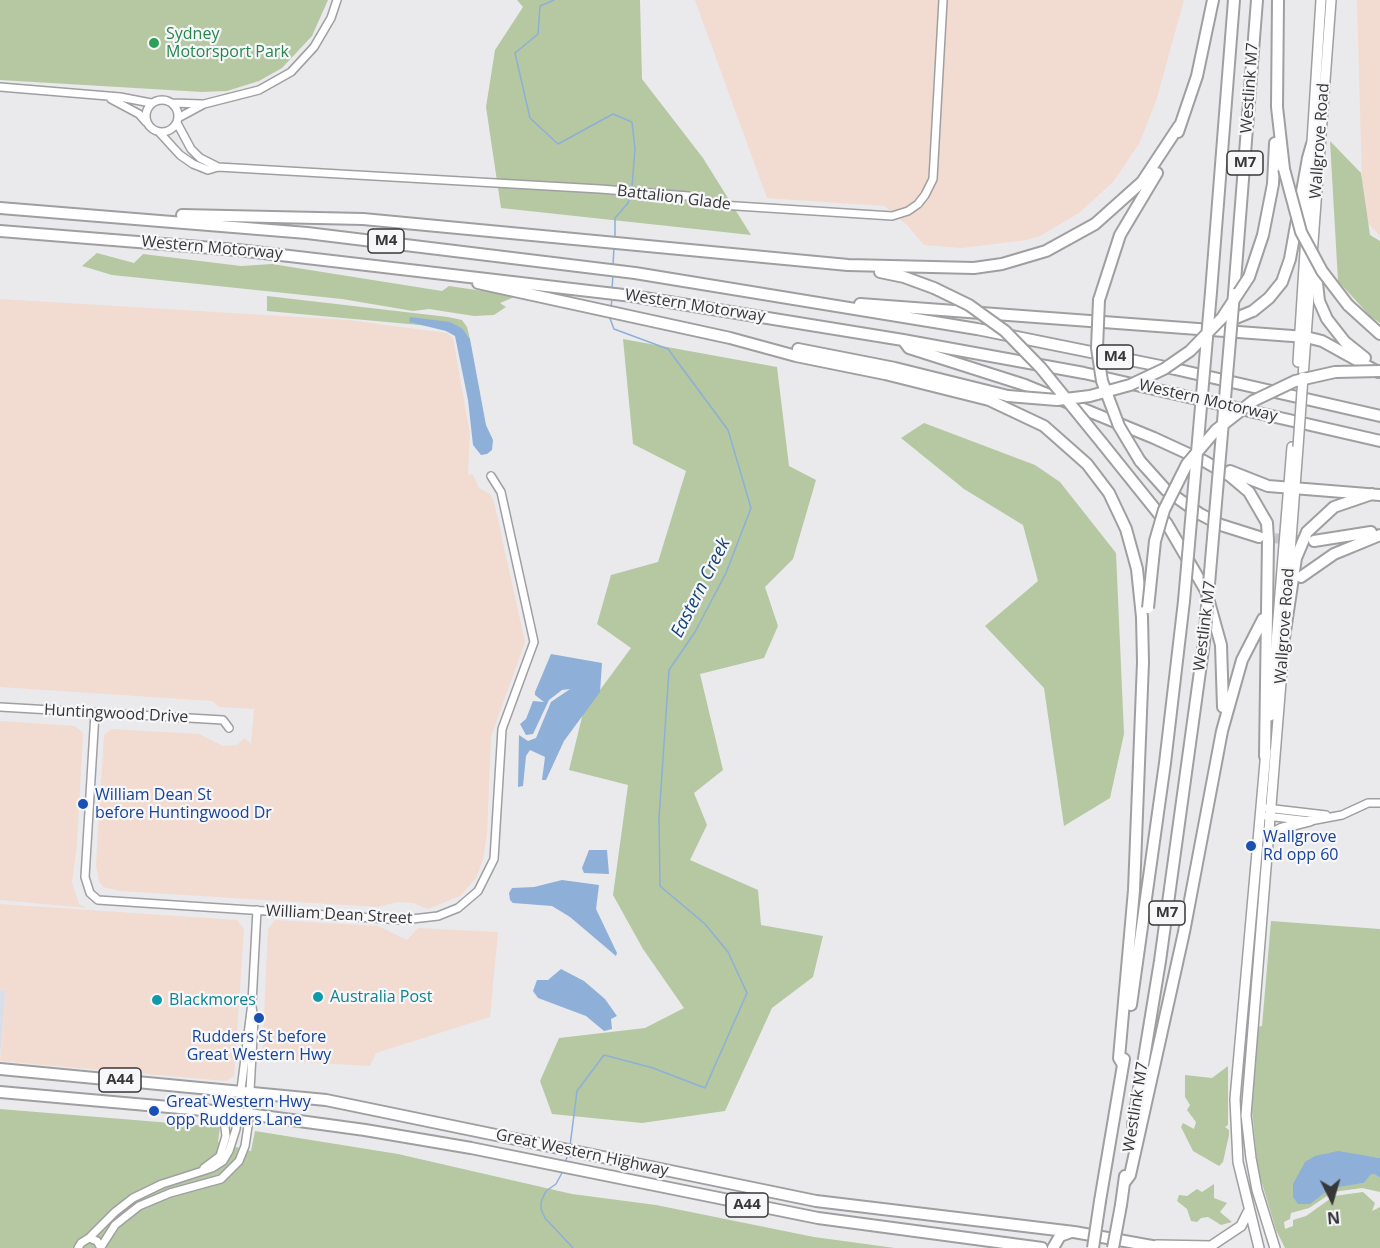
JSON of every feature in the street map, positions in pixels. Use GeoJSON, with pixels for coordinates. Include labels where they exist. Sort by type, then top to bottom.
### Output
{"type":"FeatureCollection","features":[{"type":"Feature","properties":{"kind":"highway"},"geometry":{"type":"LineString","coordinates":[[1213,0],[1197,76],[1179,126],[1156,174],[1120,235],[1099,300],[1097,348],[1102,381],[1114,415],[1140,461],[1166,490],[1200,514],[1221,525],[1259,537]]}},
{"type":"Feature","properties":{"kind":"highway","name":"Westlink M7"},"geometry":{"type":"LineString","coordinates":[[1093,1248],[1123,1065],[1156,830],[1184,601],[1234,0]]}},
{"type":"Feature","properties":{"kind":"highway","name":"Westlink M7"},"geometry":{"type":"LineString","coordinates":[[1113,1248],[1160,961],[1204,642],[1257,0]]}},
{"type":"Feature","properties":{"kind":"highway"},"geometry":{"type":"LineString","coordinates":[[730,338],[858,360],[1008,396],[1057,400],[1090,396],[1130,385],[1164,369],[1190,351],[1222,318],[1249,277],[1263,235],[1273,184],[1277,106],[1278,0]]}},
{"type":"Feature","properties":{"kind":"highway"},"geometry":{"type":"LineString","coordinates":[[1277,106],[1284,169],[1294,212],[1306,242],[1328,280],[1348,305],[1380,334]]}},
{"type":"Feature","properties":{"kind":"highway"},"geometry":{"type":"LineString","coordinates":[[173,221],[181,215],[363,219],[848,265],[974,268],[1002,264],[1046,251],[1082,233],[1122,202],[1149,173],[1179,126]]}},
{"type":"Feature","properties":{"kind":"highway"},"geometry":{"type":"LineString","coordinates":[[1201,329],[1247,314],[1269,298],[1282,282],[1290,259],[1312,144]]}},
{"type":"Feature","properties":{"kind":"highway","name":"Western Motorway"},"geometry":{"type":"LineString","coordinates":[[0,208],[318,234],[597,267],[848,307],[1088,351],[1380,416]]}},
{"type":"Feature","properties":{"kind":"highway","name":"Western Motorway"},"geometry":{"type":"LineString","coordinates":[[0,231],[238,250],[469,275],[632,296],[903,340],[1084,373],[1380,441]]}},
{"type":"Feature","properties":{"kind":"highway"},"geometry":{"type":"LineString","coordinates":[[848,265],[904,277],[969,305],[1005,331],[1041,368],[1102,443],[1167,524],[1206,591],[1217,629],[1223,669],[1222,730]]}},
{"type":"Feature","properties":{"kind":"highway"},"geometry":{"type":"LineString","coordinates":[[1311,267],[1316,274],[1319,302],[1334,329],[1354,350],[1380,371]]}},
{"type":"Feature","properties":{"kind":"highway"},"geometry":{"type":"LineString","coordinates":[[469,275],[476,283],[730,338],[796,356],[979,397],[1014,410],[1053,433],[1088,464],[1109,493],[1122,519],[1137,569],[1143,662]]}},
{"type":"Feature","properties":{"kind":"highway"},"geometry":{"type":"LineString","coordinates":[[848,307],[864,303],[1302,337],[1322,341],[1380,371]]}},
{"type":"Feature","properties":{"kind":"highway"},"geometry":{"type":"LineString","coordinates":[[903,340],[909,348],[1025,385],[1263,485],[1376,495]]}},
{"type":"Feature","properties":{"kind":"highway"},"geometry":{"type":"LineString","coordinates":[[1123,1065],[1119,1058],[1134,890],[1143,662],[1152,556],[1164,510],[1178,478],[1208,438],[1246,405],[1283,386],[1335,372],[1380,371]]}},
{"type":"Feature","properties":{"kind":"highway"},"geometry":{"type":"LineString","coordinates":[[1204,461],[1230,476],[1249,492],[1267,524],[1269,600],[1265,756]]}},
{"type":"Feature","properties":{"kind":"highway"},"geometry":{"type":"LineString","coordinates":[[1284,638],[1296,558],[1307,532],[1316,521],[1334,507],[1376,495]]}},
{"type":"Feature","properties":{"kind":"highway"},"geometry":{"type":"LineString","coordinates":[[1314,541],[1380,530]]}},
{"type":"Feature","properties":{"kind":"highway"},"geometry":{"type":"LineString","coordinates":[[1302,577],[1334,554],[1380,535]]}},
{"type":"Feature","properties":{"kind":"highway"},"geometry":{"type":"LineString","coordinates":[[1124,1183],[1130,1175],[1184,932],[1222,730],[1242,660],[1263,619]]}},
{"type":"Feature","properties":{"kind":"highway","name":"Great Western Highway"},"geometry":{"type":"LineString","coordinates":[[0,1069],[326,1100],[816,1201],[1074,1232],[1163,1248]]}},
{"type":"Feature","properties":{"kind":"highway","name":"Great Western Highway"},"geometry":{"type":"LineString","coordinates":[[0,1092],[243,1114],[424,1140],[818,1218],[1040,1248]]}},
{"type":"Feature","properties":{"kind":"highway"},"geometry":{"type":"LineString","coordinates":[[1053,1248],[1060,1236],[1074,1232]]}},
{"type":"Feature","properties":{"kind":"highway"},"geometry":{"type":"LineString","coordinates":[[1103,1238],[1128,1248]]}},
{"type":"Feature","properties":{"kind":"main road","name":"Wallgrove Road"},"geometry":{"type":"LineString","coordinates":[[1259,1248],[1248,1209],[1235,1140],[1235,1099],[1295,447],[1322,0]]}},
{"type":"Feature","properties":{"kind":"main road","name":"Wallgrove Road"},"geometry":{"type":"LineString","coordinates":[[1302,337],[1311,267],[1331,0]]}},
{"type":"Feature","properties":{"kind":"main road","name":"Wallgrove Road"},"geometry":{"type":"LineString","coordinates":[[1275,1248],[1251,1158],[1246,1115],[1284,638],[1291,489]]}},
{"type":"Feature","properties":{"kind":"main road"},"geometry":{"type":"LineString","coordinates":[[1268,835],[1282,828],[1310,821]]}},
{"type":"Feature","properties":{"kind":"main road"},"geometry":{"type":"LineString","coordinates":[[1149,1245],[1202,1248],[1215,1245],[1241,1227],[1248,1209]]}},
{"type":"Feature","properties":{"kind":"main road"},"geometry":{"type":"LineString","coordinates":[[1266,1218],[1282,1248]]}},
{"type":"Feature","properties":{"kind":"street"},"geometry":{"type":"LineString","coordinates":[[0,87],[103,96],[151,103],[162,99],[172,103],[204,104],[259,90],[291,72],[314,47],[331,18],[337,0]]}},
{"type":"Feature","properties":{"kind":"street","name":"Battalion Glade"},"geometry":{"type":"LineString","coordinates":[[159,132],[180,155],[193,165],[208,170],[218,167],[600,189],[688,196],[721,205],[880,216],[897,215],[913,208],[926,195],[933,172],[943,0]]}},
{"type":"Feature","properties":{"kind":"street"},"geometry":{"type":"LineString","coordinates":[[103,96],[125,105],[159,132],[169,130],[177,120],[204,104]]}},
{"type":"Feature","properties":{"kind":"street"},"geometry":{"type":"LineString","coordinates":[[146,122],[146,112],[151,103]]}},
{"type":"Feature","properties":{"kind":"street"},"geometry":{"type":"LineString","coordinates":[[172,103],[177,120]]}},
{"type":"Feature","properties":{"kind":"street","name":"Battalion Glade"},"geometry":{"type":"LineString","coordinates":[[177,120],[191,149],[200,158],[218,167]]}},
{"type":"Feature","properties":{"kind":"street","name":"William Dean Street"},"geometry":{"type":"LineString","coordinates":[[95,713],[85,872],[90,893],[98,900],[403,920],[438,916],[465,902],[478,891],[488,875],[495,851],[502,729],[534,642],[501,492],[491,476]]}},
{"type":"Feature","properties":{"kind":"street","name":"Huntingwood Drive"},"geometry":{"type":"LineString","coordinates":[[0,707],[223,720],[229,728]]}},
{"type":"Feature","properties":{"kind":"street"},"geometry":{"type":"LineString","coordinates":[[1260,811],[1310,821],[1336,817],[1368,803],[1380,803]]}},
{"type":"Feature","properties":{"kind":"street"},"geometry":{"type":"LineString","coordinates":[[1271,813],[1336,817]]}},
{"type":"Feature","properties":{"kind":"street"},"geometry":{"type":"LineString","coordinates":[[89,1238],[97,1241],[101,1247],[116,1225],[139,1206],[159,1197],[206,1184],[228,1174],[243,1152],[243,1114],[254,1019],[252,1003],[257,910]]}},
{"type":"Feature","properties":{"kind":"street"},"geometry":{"type":"LineString","coordinates":[[180,1179],[209,1165],[224,1148],[225,1122],[222,1117],[211,1111]]}},
{"type":"Feature","properties":{"kind":"street"},"geometry":{"type":"LineString","coordinates":[[78,1248],[81,1242],[89,1238],[133,1198],[212,1168],[223,1161],[243,1114]]}},
{"type":"Feature","properties":{"kind":"shaded area"},"geometry":{"type":"Polygon","coordinates":[[[695,0],[1184,0],[1156,101],[1139,144],[1113,182],[1079,213],[1040,236],[1026,240],[962,248],[924,245],[905,223],[884,206],[767,198],[695,0]]]}},
{"type":"Feature","properties":{"kind":"shaded area"},"geometry":{"type":"Polygon","coordinates":[[[1357,0],[1380,0],[1380,236],[1363,218],[1357,0]]]}},
{"type":"Feature","properties":{"kind":"shaded area"},"geometry":{"type":"Polygon","coordinates":[[[0,299],[348,320],[447,333],[453,338],[470,434],[468,474],[473,475],[479,488],[490,494],[494,502],[525,642],[491,737],[487,834],[483,860],[476,878],[460,896],[428,909],[413,903],[399,902],[377,907],[120,891],[103,887],[99,882],[96,865],[104,735],[112,729],[199,734],[223,746],[237,745],[245,738],[251,744],[254,709],[219,707],[212,701],[0,687],[0,299]]]}},
{"type":"Feature","properties":{"kind":"shaded area"},"geometry":{"type":"Polygon","coordinates":[[[0,721],[75,726],[83,733],[77,844],[72,882],[79,904],[87,908],[0,900],[0,721]]]}},
{"type":"Feature","properties":{"kind":"shaded area"},"geometry":{"type":"Polygon","coordinates":[[[0,904],[237,920],[244,929],[234,1076],[226,1081],[0,1061],[6,991],[0,990],[0,904]]]}},
{"type":"Feature","properties":{"kind":"shaded area"},"geometry":{"type":"Polygon","coordinates":[[[275,920],[378,926],[407,940],[418,928],[498,932],[490,1017],[376,1053],[370,1066],[262,1060],[268,929],[275,920]]]}},
{"type":"Feature","properties":{"kind":"shaded area"},"geometry":{"type":"Polygon","coordinates":[[[0,990],[6,991],[0,1055],[0,990]]]}},
{"type":"Feature","properties":{"kind":"green space","name":"Sydney Motorsport Park"},"geometry":{"type":"Polygon","coordinates":[[[0,0],[328,0],[312,36],[282,68],[259,81],[227,91],[202,92],[0,80],[0,0]]]}},
{"type":"Feature","properties":{"kind":"green space"},"geometry":{"type":"Polygon","coordinates":[[[517,0],[640,0],[642,79],[703,158],[751,235],[501,208],[486,107],[495,50],[523,7],[517,0]]]}},
{"type":"Feature","properties":{"kind":"green space"},"geometry":{"type":"Polygon","coordinates":[[[1330,141],[1361,173],[1370,235],[1380,241],[1380,323],[1370,316],[1338,281],[1330,141]]]}},
{"type":"Feature","properties":{"kind":"green space"},"geometry":{"type":"Polygon","coordinates":[[[97,253],[134,263],[143,254],[241,266],[272,264],[442,291],[449,286],[517,296],[500,303],[506,307],[494,315],[474,316],[429,309],[413,311],[342,299],[112,275],[82,266],[97,253]]]}},
{"type":"Feature","properties":{"kind":"green space"},"geometry":{"type":"Polygon","coordinates":[[[267,296],[448,317],[462,320],[467,327],[470,339],[463,329],[267,311],[267,296]]]}},
{"type":"Feature","properties":{"kind":"green space"},"geometry":{"type":"Polygon","coordinates":[[[623,339],[777,367],[789,466],[816,480],[793,559],[765,587],[778,626],[764,658],[700,674],[723,770],[694,793],[707,825],[690,860],[758,890],[761,925],[823,936],[813,977],[772,1008],[725,1111],[642,1123],[552,1114],[540,1081],[559,1038],[645,1028],[684,1008],[643,949],[613,895],[628,785],[569,770],[583,713],[631,648],[597,624],[611,575],[658,562],[686,471],[633,444],[623,339]]]}},
{"type":"Feature","properties":{"kind":"green space"},"geometry":{"type":"Polygon","coordinates":[[[924,423],[1035,465],[1060,482],[1116,553],[1124,734],[1110,798],[1064,826],[1044,688],[985,626],[1038,581],[1023,525],[964,489],[901,438],[924,423]]]}},
{"type":"Feature","properties":{"kind":"green space"},"geometry":{"type":"Polygon","coordinates":[[[1271,921],[1380,929],[1380,1158],[1358,1155],[1325,1191],[1340,1185],[1364,1183],[1369,1175],[1374,1174],[1380,1178],[1380,1192],[1362,1188],[1333,1192],[1309,1208],[1291,1213],[1290,1219],[1284,1222],[1285,1229],[1293,1226],[1293,1220],[1306,1216],[1334,1196],[1363,1192],[1375,1203],[1372,1211],[1380,1207],[1380,1248],[1285,1248],[1276,1230],[1258,1170],[1252,1111],[1257,1027],[1262,1026],[1271,921]]]}},
{"type":"Feature","properties":{"kind":"green space"},"geometry":{"type":"Polygon","coordinates":[[[1228,1066],[1228,1125],[1225,1127],[1229,1130],[1229,1135],[1223,1162],[1219,1166],[1193,1151],[1181,1127],[1183,1123],[1194,1129],[1196,1122],[1187,1110],[1190,1105],[1185,1097],[1185,1075],[1212,1078],[1228,1066]]]}},
{"type":"Feature","properties":{"kind":"green space"},"geometry":{"type":"Polygon","coordinates":[[[0,1109],[220,1127],[218,1142],[251,1151],[255,1131],[398,1154],[572,1194],[656,1205],[814,1237],[895,1248],[0,1248],[0,1109]]]}},
{"type":"Feature","properties":{"kind":"green space"},"geometry":{"type":"Polygon","coordinates":[[[1214,1184],[1214,1198],[1227,1203],[1220,1212],[1232,1222],[1221,1225],[1208,1217],[1201,1218],[1197,1222],[1191,1221],[1187,1209],[1177,1201],[1179,1195],[1187,1196],[1197,1189],[1202,1192],[1214,1184]]]}},
{"type":"Feature","properties":{"kind":"water"},"geometry":{"type":"Polygon","coordinates":[[[410,317],[450,322],[463,329],[470,339],[486,425],[493,440],[492,450],[487,454],[481,455],[473,445],[468,400],[455,336],[446,331],[409,322],[410,317]]]}},
{"type":"Feature","properties":{"kind":"water"},"geometry":{"type":"Polygon","coordinates":[[[551,654],[602,663],[600,692],[564,741],[546,780],[542,780],[545,757],[530,750],[526,756],[523,786],[518,787],[519,735],[528,741],[536,738],[551,702],[570,689],[562,690],[549,700],[533,734],[526,735],[520,724],[526,719],[533,701],[544,702],[535,695],[535,692],[551,654]]]}},
{"type":"Feature","properties":{"kind":"water"},"geometry":{"type":"Polygon","coordinates":[[[589,850],[607,850],[609,874],[584,873],[582,868],[589,850]]]}},
{"type":"Feature","properties":{"kind":"water"},"geometry":{"type":"Polygon","coordinates":[[[562,880],[599,885],[596,909],[617,953],[616,956],[570,917],[552,906],[513,903],[510,900],[509,893],[512,888],[534,887],[562,880]]]}},
{"type":"Feature","properties":{"kind":"water"},"geometry":{"type":"Polygon","coordinates":[[[561,969],[584,981],[605,999],[617,1016],[611,1019],[612,1029],[604,1031],[586,1016],[538,998],[533,991],[537,980],[548,980],[561,969]]]}},
{"type":"Feature","properties":{"kind":"water"},"geometry":{"type":"Polygon","coordinates":[[[1338,1151],[1380,1158],[1380,1178],[1374,1174],[1370,1175],[1364,1183],[1331,1188],[1310,1204],[1298,1204],[1293,1197],[1293,1184],[1305,1162],[1315,1156],[1338,1151]]]}},
{"type":"Feature","properties":{"kind":"waterway","name":"Eastern Creek"},"geometry":{"type":"LineString","coordinates":[[554,0],[540,6],[538,34],[515,53],[530,118],[558,144],[613,114],[632,122],[635,149],[632,187]]}},
{"type":"Feature","properties":{"kind":"waterway","name":"Eastern Creek"},"geometry":{"type":"LineString","coordinates":[[615,239],[615,218],[628,203],[630,195]]}},
{"type":"Feature","properties":{"kind":"waterway","name":"Eastern Creek"},"geometry":{"type":"LineString","coordinates":[[613,266],[614,247]]}},
{"type":"Feature","properties":{"kind":"waterway","name":"Eastern Creek"},"geometry":{"type":"LineString","coordinates":[[612,290],[613,274]]}},
{"type":"Feature","properties":{"kind":"waterway","name":"Eastern Creek"},"geometry":{"type":"LineString","coordinates":[[611,308],[612,298]]}},
{"type":"Feature","properties":{"kind":"waterway","name":"Eastern Creek"},"geometry":{"type":"LineString","coordinates":[[570,1146],[577,1091],[604,1055],[653,1068],[705,1088],[747,993],[728,952],[705,924],[660,886],[659,818],[669,670],[695,632],[726,573],[751,508],[728,430],[668,349],[614,329],[609,316]]}},
{"type":"Feature","properties":{"kind":"waterway","name":"Eastern Creek"},"geometry":{"type":"LineString","coordinates":[[565,1163],[568,1154]]}},
{"type":"Feature","properties":{"kind":"waterway","name":"Eastern Creek"},"geometry":{"type":"LineString","coordinates":[[563,1171],[556,1184],[546,1191],[541,1202],[541,1209],[545,1218],[573,1248]]}},
{"type":"Feature","properties":{"kind":"tunnel"},"geometry":{"type":"LineString","coordinates":[[1260,537],[1310,541]]}},
{"type":"Feature","properties":{"kind":"place","name":"Sydney Motorsport Park"},"geometry":{"type":"Point","coordinates":[154,43]}},
{"type":"Feature","properties":{"kind":"place","name":"William Dean St before Huntingwood Dr"},"geometry":{"type":"Point","coordinates":[83,804]}},
{"type":"Feature","properties":{"kind":"place","name":"Wallgrove Rd opp 60"},"geometry":{"type":"Point","coordinates":[1251,846]}},
{"type":"Feature","properties":{"kind":"place","name":"Australia Post"},"geometry":{"type":"Point","coordinates":[318,997]}},
{"type":"Feature","properties":{"kind":"place","name":"Blackmores"},"geometry":{"type":"Point","coordinates":[157,1000]}},
{"type":"Feature","properties":{"kind":"place","name":"Rudders St before Great Western Hwy"},"geometry":{"type":"Point","coordinates":[259,1018]}},
{"type":"Feature","properties":{"kind":"place","name":"Great Western Hwy opp Rudders Lane"},"geometry":{"type":"Point","coordinates":[154,1111]}}]}
